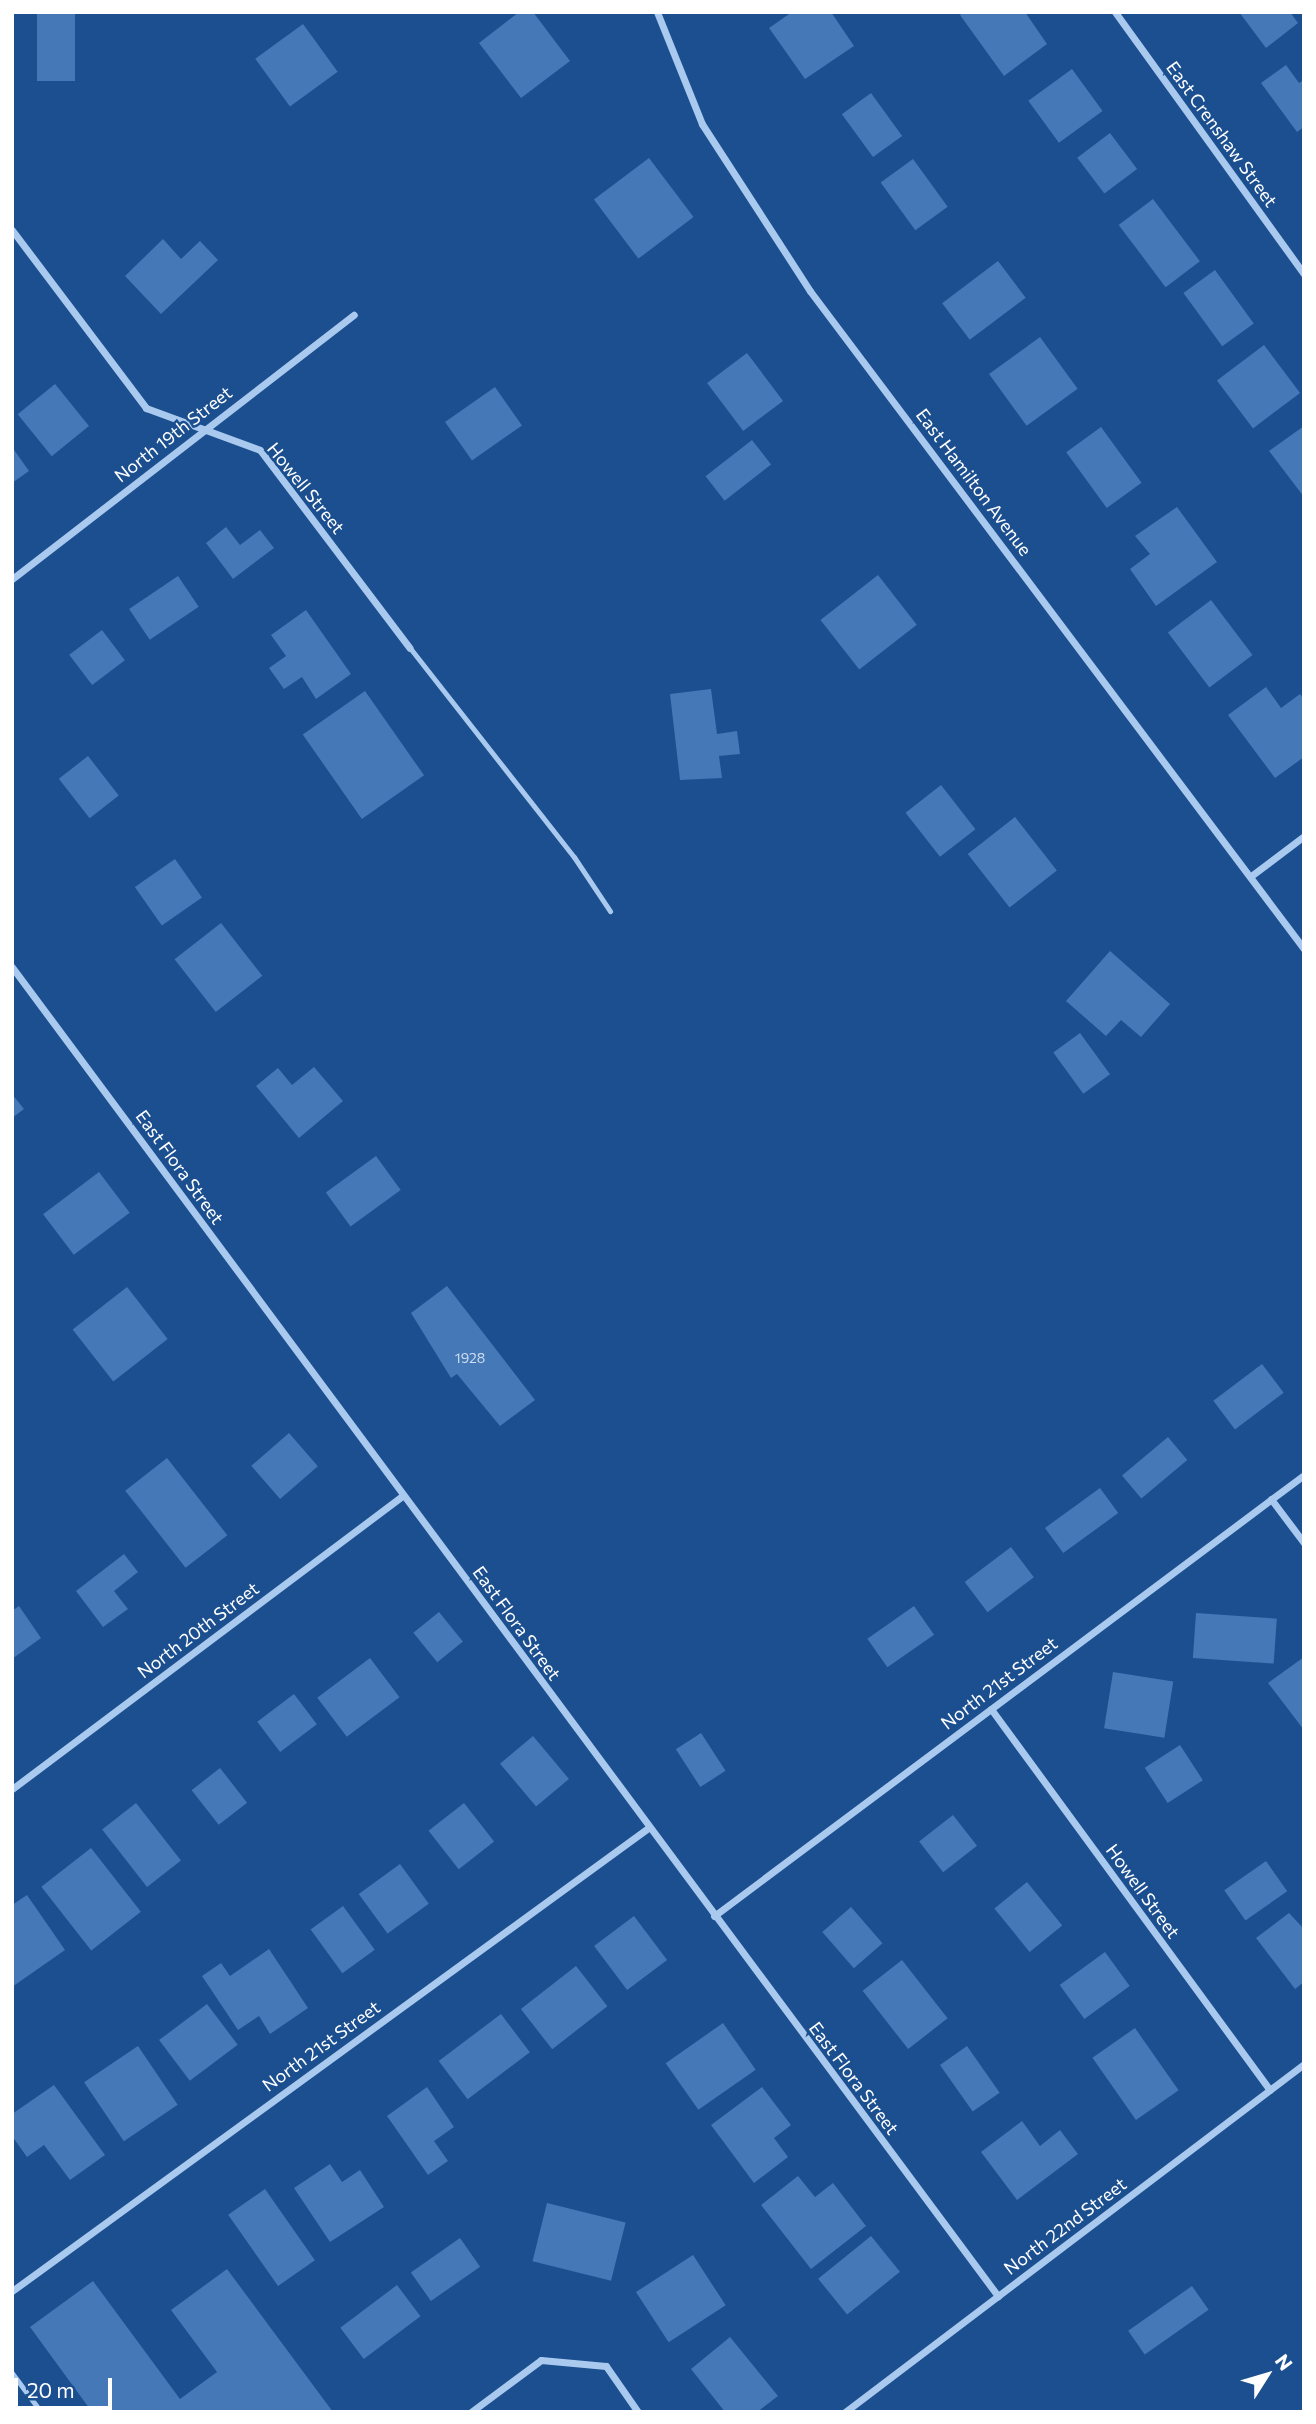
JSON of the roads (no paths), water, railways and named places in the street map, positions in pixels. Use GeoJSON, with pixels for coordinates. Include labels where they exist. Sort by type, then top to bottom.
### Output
{"type":"FeatureCollection","features":[{"type":"Feature","properties":{"kind":"street","name":"East Hamilton Avenue"},"geometry":{"type":"LineString","coordinates":[[657,12],[702,124],[810,291],[1304,949]]}},
{"type":"Feature","properties":{"kind":"street","name":"East Crenshaw Street"},"geometry":{"type":"LineString","coordinates":[[1115,12],[1304,274]]}},
{"type":"Feature","properties":{"kind":"street","name":"Howell Street"},"geometry":{"type":"LineString","coordinates":[[12,230],[146,408],[260,450],[411,648]]}},
{"type":"Feature","properties":{"kind":"street","name":"North 19th Street"},"geometry":{"type":"LineString","coordinates":[[12,579],[354,315]]}},
{"type":"Feature","properties":{"kind":"street"},"geometry":{"type":"LineString","coordinates":[[1251,876],[1304,836]]}},
{"type":"Feature","properties":{"kind":"street","name":"East Flora Street"},"geometry":{"type":"LineString","coordinates":[[12,967],[648,1828],[998,2296]]}},
{"type":"Feature","properties":{"kind":"street","name":"North 21st Street"},"geometry":{"type":"LineString","coordinates":[[714,1916],[1304,1475]]}},
{"type":"Feature","properties":{"kind":"street","name":"North 20th Street"},"geometry":{"type":"LineString","coordinates":[[12,1789],[403,1495]]}},
{"type":"Feature","properties":{"kind":"street"},"geometry":{"type":"LineString","coordinates":[[1271,1499],[1304,1544]]}},
{"type":"Feature","properties":{"kind":"street","name":"Howell Street"},"geometry":{"type":"LineString","coordinates":[[991,1709],[1270,2090]]}},
{"type":"Feature","properties":{"kind":"street","name":"North 21st Street"},"geometry":{"type":"LineString","coordinates":[[12,2291],[648,1828]]}},
{"type":"Feature","properties":{"kind":"street","name":"North 22nd Street"},"geometry":{"type":"LineString","coordinates":[[845,2412],[1304,2064]]}},
{"type":"Feature","properties":{"kind":"street"},"geometry":{"type":"LineString","coordinates":[[471,2412],[541,2360],[606,2366],[638,2412]]}},
{"type":"Feature","properties":{"kind":"lane"},"geometry":{"type":"LineString","coordinates":[[411,648],[574,857],[610,911]]}},
{"type":"Feature","properties":{"kind":"lane"},"geometry":{"type":"LineString","coordinates":[[12,2373],[41,2412]]}}]}
